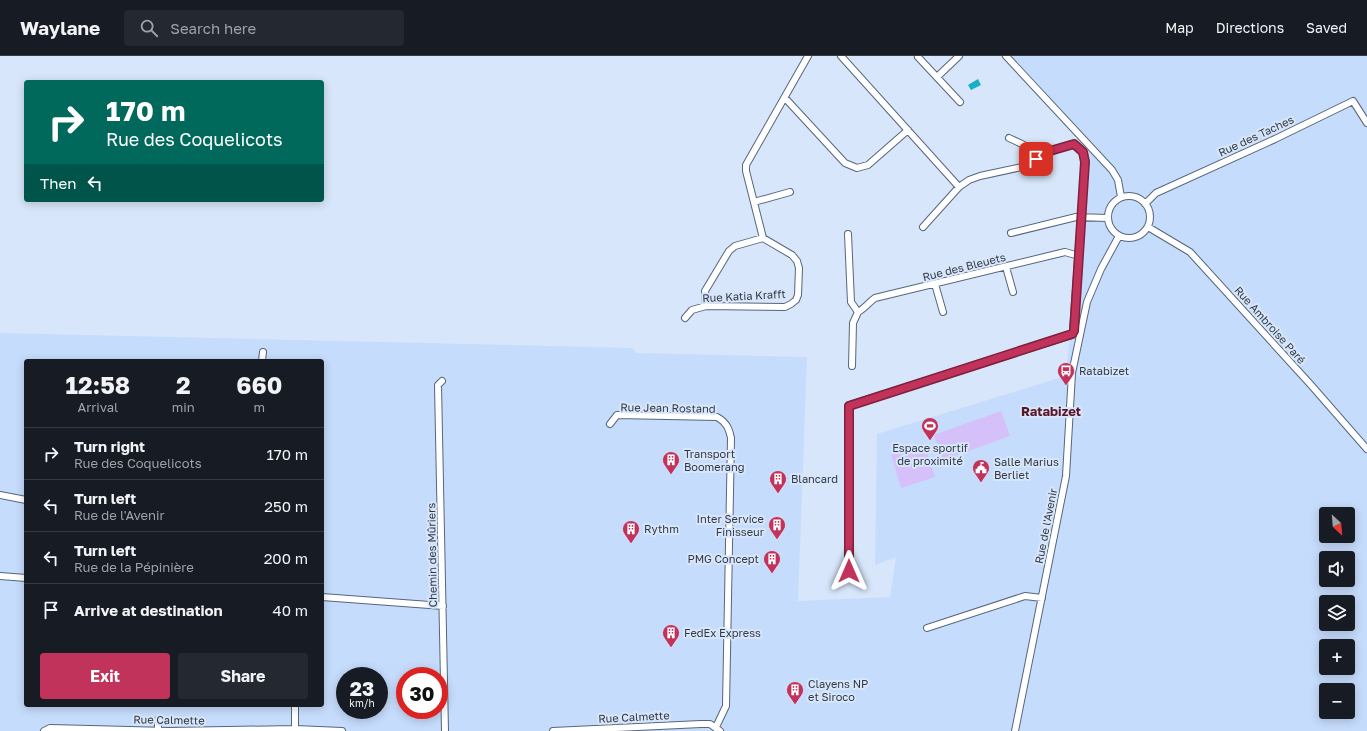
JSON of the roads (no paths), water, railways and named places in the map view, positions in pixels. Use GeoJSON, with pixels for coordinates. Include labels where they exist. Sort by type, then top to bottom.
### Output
{"type":"FeatureCollection","features":[{"type":"Feature","properties":{"kind":"street"},"geometry":{"type":"LineString","coordinates":[[706,306],[705,291],[729,251],[735,246],[763,238],[746,171],[746,165],[808,56]]}},
{"type":"Feature","properties":{"kind":"street"},"geometry":{"type":"LineString","coordinates":[[841,56],[960,187]]}},
{"type":"Feature","properties":{"kind":"street"},"geometry":{"type":"LineString","coordinates":[[936,77],[959,56]]}},
{"type":"Feature","properties":{"kind":"street"},"geometry":{"type":"LineString","coordinates":[[1006,56],[1112,170],[1118,180],[1121,197]]}},
{"type":"Feature","properties":{"kind":"street"},"geometry":{"type":"LineString","coordinates":[[918,57],[960,102]]}},
{"type":"Feature","properties":{"kind":"street"},"geometry":{"type":"LineString","coordinates":[[785,98],[845,163],[857,168],[868,165],[908,130]]}},
{"type":"Feature","properties":{"kind":"street","name":"Rue des Taches"},"geometry":{"type":"LineString","coordinates":[[1145,204],[1156,193],[1275,139],[1353,101],[1367,123]]}},
{"type":"Feature","properties":{"kind":"street"},"geometry":{"type":"LineString","coordinates":[[1009,138],[1024,145],[1036,159]]}},
{"type":"Feature","properties":{"kind":"street"},"geometry":{"type":"LineString","coordinates":[[849,571],[849,406],[1072,334],[1074,331],[1085,162],[1083,152],[1074,144],[1043,153],[1031,165],[980,176],[969,180],[960,187],[923,227]]}},
{"type":"Feature","properties":{"kind":"street"},"geometry":{"type":"LineString","coordinates":[[754,202],[790,192]]}},
{"type":"Feature","properties":{"kind":"street"},"geometry":{"type":"LineString","coordinates":[[1132,195],[1138,197],[1145,204],[1149,213],[1149,224],[1143,234],[1128,239],[1119,236],[1112,229],[1108,222],[1108,218],[1110,208],[1115,201],[1121,197],[1132,195]]}},
{"type":"Feature","properties":{"kind":"street"},"geometry":{"type":"LineString","coordinates":[[1011,233],[1076,217],[1108,218]]}},
{"type":"Feature","properties":{"kind":"street","name":"Rue Ambroise Paré"},"geometry":{"type":"LineString","coordinates":[[1148,227],[1190,252],[1306,379],[1367,449]]}},
{"type":"Feature","properties":{"kind":"street"},"geometry":{"type":"LineString","coordinates":[[848,234],[851,302],[858,312],[853,323],[852,366]]}},
{"type":"Feature","properties":{"kind":"street","name":"Rue de l'Avenir"},"geometry":{"type":"LineString","coordinates":[[1014,731],[1066,476],[1072,373],[1087,302],[1101,269],[1119,236]]}},
{"type":"Feature","properties":{"kind":"street","name":"Rue Katia Krafft"},"geometry":{"type":"LineString","coordinates":[[685,318],[692,310],[706,306],[785,307],[796,300],[798,295],[799,268],[797,261],[792,255],[763,238]]}},
{"type":"Feature","properties":{"kind":"street","name":"Rue des Bleuets"},"geometry":{"type":"LineString","coordinates":[[858,312],[875,298],[1066,252],[1079,256]]}},
{"type":"Feature","properties":{"kind":"street"},"geometry":{"type":"LineString","coordinates":[[1006,267],[1013,292]]}},
{"type":"Feature","properties":{"kind":"street"},"geometry":{"type":"LineString","coordinates":[[935,284],[943,312]]}},
{"type":"Feature","properties":{"kind":"street"},"geometry":{"type":"LineString","coordinates":[[262,359],[263,352]]}},
{"type":"Feature","properties":{"kind":"street","name":"Chemin des Mûriers"},"geometry":{"type":"LineString","coordinates":[[442,382],[438,385],[445,731]]}},
{"type":"Feature","properties":{"kind":"street","name":"Rue Jean Rostand"},"geometry":{"type":"LineString","coordinates":[[610,424],[617,415],[717,417],[723,420],[729,427],[731,438],[726,706],[718,729]]}},
{"type":"Feature","properties":{"kind":"street"},"geometry":{"type":"LineString","coordinates":[[0,495],[24,500]]}},
{"type":"Feature","properties":{"kind":"street"},"geometry":{"type":"LineString","coordinates":[[0,576],[24,578]]}},
{"type":"Feature","properties":{"kind":"street"},"geometry":{"type":"LineString","coordinates":[[927,628],[1025,596],[1042,598]]}},
{"type":"Feature","properties":{"kind":"street"},"geometry":{"type":"LineString","coordinates":[[324,598],[443,606]]}},
{"type":"Feature","properties":{"kind":"street"},"geometry":{"type":"LineString","coordinates":[[295,707],[295,729]]}},
{"type":"Feature","properties":{"kind":"street"},"geometry":{"type":"LineString","coordinates":[[158,720],[158,731]]}},
{"type":"Feature","properties":{"kind":"street","name":"Rue Calmette"},"geometry":{"type":"LineString","coordinates":[[553,731],[701,724],[710,724],[718,729]]}},
{"type":"Feature","properties":{"kind":"street","name":"Rue Calmette"},"geometry":{"type":"LineString","coordinates":[[44,731],[50,728],[158,731],[295,729],[342,731]]}},
{"type":"Feature","properties":{"kind":"water"},"geometry":{"type":"Polygon","coordinates":[[[978,79],[981,85],[971,90],[968,85],[978,79]]]}},
{"type":"Feature","properties":{"kind":"place","name":"Ratabizet"},"geometry":{"type":"Point","coordinates":[1066,386]}},
{"type":"Feature","properties":{"kind":"place","name":"Espace sportif de proximité"},"geometry":{"type":"Point","coordinates":[930,441]}},
{"type":"Feature","properties":{"kind":"place","name":"Transport Boomerang"},"geometry":{"type":"Point","coordinates":[671,475]}},
{"type":"Feature","properties":{"kind":"place","name":"Salle Marius Berliet"},"geometry":{"type":"Point","coordinates":[981,483]}},
{"type":"Feature","properties":{"kind":"place","name":"Blancard"},"geometry":{"type":"Point","coordinates":[778,494]}},
{"type":"Feature","properties":{"kind":"place","name":"Inter Service Finisseur"},"geometry":{"type":"Point","coordinates":[777,540]}},
{"type":"Feature","properties":{"kind":"place","name":"Rythm"},"geometry":{"type":"Point","coordinates":[631,544]}},
{"type":"Feature","properties":{"kind":"place","name":"PMG Concept"},"geometry":{"type":"Point","coordinates":[772,574]}},
{"type":"Feature","properties":{"kind":"place","name":"FedEx Express"},"geometry":{"type":"Point","coordinates":[671,648]}},
{"type":"Feature","properties":{"kind":"place","name":"Clayens NP et Siroco"},"geometry":{"type":"Point","coordinates":[795,705]}},
{"type":"Feature","properties":{"kind":"district","name":"Ratabizet"},"geometry":{"type":"Point","coordinates":[1051,411]}}]}
